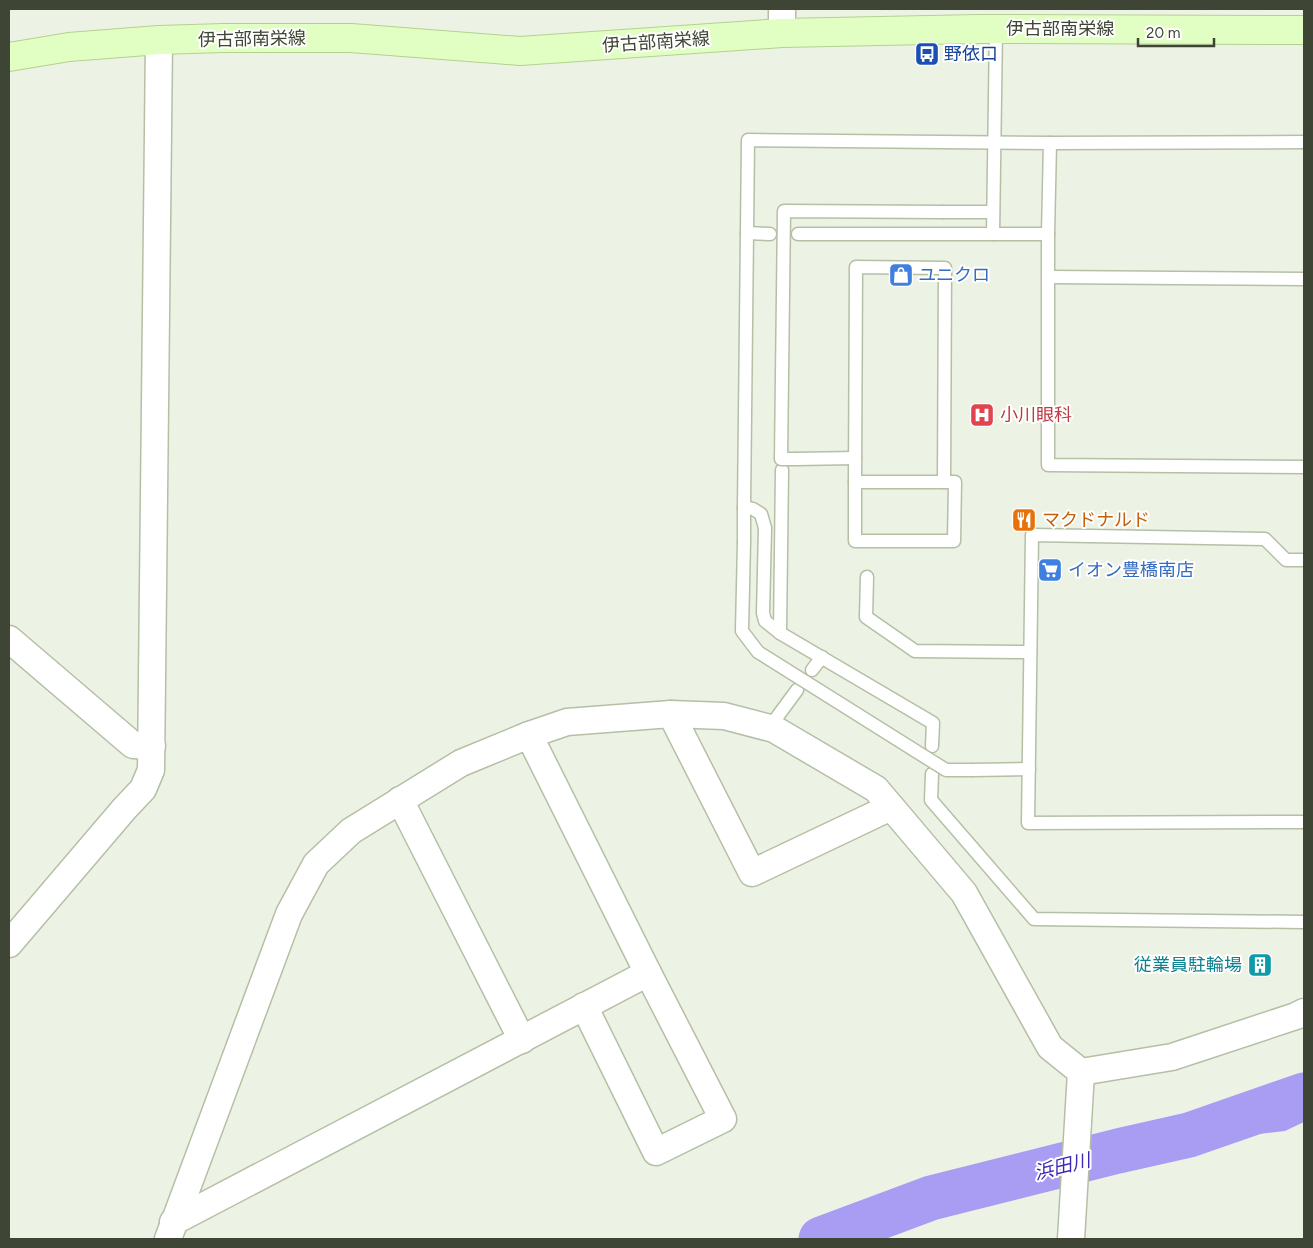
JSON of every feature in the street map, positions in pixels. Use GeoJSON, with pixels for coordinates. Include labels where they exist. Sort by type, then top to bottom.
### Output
{"type":"FeatureCollection","features":[{"type":"Feature","properties":{"kind":"main road","name":"伊古部南栄線"},"geometry":{"type":"LineString","coordinates":[[9,57],[69,47],[159,40],[223,38],[351,38],[520,51],[782,21],[996,29],[1304,30]]}},
{"type":"Feature","properties":{"kind":"street"},"geometry":{"type":"LineString","coordinates":[[9,944],[143,789],[151,770],[159,40]]}},
{"type":"Feature","properties":{"kind":"street"},"geometry":{"type":"LineString","coordinates":[[9,638],[132,745],[152,746]]}},
{"type":"Feature","properties":{"kind":"street"},"geometry":{"type":"LineString","coordinates":[[671,714],[752,873],[891,807]]}},
{"type":"Feature","properties":{"kind":"street"},"geometry":{"type":"LineString","coordinates":[[170,1231],[289,914],[316,864],[351,831],[461,763],[529,735],[567,722],[671,714],[724,716],[774,729],[876,788],[964,893],[1050,1048],[1081,1079],[1071,1239]]}},
{"type":"Feature","properties":{"kind":"street"},"geometry":{"type":"LineString","coordinates":[[529,735],[723,1119],[656,1152],[584,1006]]}},
{"type":"Feature","properties":{"kind":"street"},"geometry":{"type":"LineString","coordinates":[[400,800],[522,1040]]}},
{"type":"Feature","properties":{"kind":"street"},"geometry":{"type":"LineString","coordinates":[[170,1231],[648,973]]}},
{"type":"Feature","properties":{"kind":"street"},"geometry":{"type":"LineString","coordinates":[[1081,1079],[1172,1057],[1304,1012]]}},
{"type":"Feature","properties":{"kind":"lane"},"geometry":{"type":"LineString","coordinates":[[993,234],[996,29]]}},
{"type":"Feature","properties":{"kind":"lane"},"geometry":{"type":"LineString","coordinates":[[1029,769],[946,770],[758,652],[742,631],[748,140],[1050,143],[1304,142]]}},
{"type":"Feature","properties":{"kind":"lane"},"geometry":{"type":"LineString","coordinates":[[1050,143],[1048,465],[1304,467]]}},
{"type":"Feature","properties":{"kind":"lane"},"geometry":{"type":"LineString","coordinates":[[855,458],[781,459],[784,211],[993,212]]}},
{"type":"Feature","properties":{"kind":"lane"},"geometry":{"type":"LineString","coordinates":[[747,234],[770,234]]}},
{"type":"Feature","properties":{"kind":"lane"},"geometry":{"type":"LineString","coordinates":[[798,234],[1048,234]]}},
{"type":"Feature","properties":{"kind":"lane"},"geometry":{"type":"LineString","coordinates":[[855,482],[944,482],[954,482],[954,541],[855,541],[855,482],[855,458],[856,267],[945,268],[944,482]]}},
{"type":"Feature","properties":{"kind":"lane"},"geometry":{"type":"LineString","coordinates":[[1049,278],[1304,279]]}},
{"type":"Feature","properties":{"kind":"lane"},"geometry":{"type":"LineString","coordinates":[[780,633],[782,470]]}},
{"type":"Feature","properties":{"kind":"lane"},"geometry":{"type":"LineString","coordinates":[[744,508],[753,509],[761,514],[765,528],[763,613],[765,622],[780,633],[933,723],[932,746]]}},
{"type":"Feature","properties":{"kind":"lane"},"geometry":{"type":"LineString","coordinates":[[1304,560],[1286,560],[1265,539],[1032,535],[1028,823],[1304,822]]}},
{"type":"Feature","properties":{"kind":"lane"},"geometry":{"type":"LineString","coordinates":[[867,578],[866,617],[915,651],[1030,652]]}},
{"type":"Feature","properties":{"kind":"lane"},"geometry":{"type":"LineString","coordinates":[[812,670],[822,658]]}},
{"type":"Feature","properties":{"kind":"lane"},"geometry":{"type":"LineString","coordinates":[[769,728],[797,690]]}},
{"type":"Feature","properties":{"kind":"lane"},"geometry":{"type":"LineString","coordinates":[[932,774],[931,800],[1034,920],[1304,922]]}},
{"type":"Feature","properties":{"kind":"shaded area"},"geometry":{"type":"Polygon","coordinates":[[[1304,1075],[1304,1122],[1285,1131],[1258,1134],[1246,1101],[1304,1075]]]}},
{"type":"Feature","properties":{"kind":"waterway","name":"浜田川"},"geometry":{"type":"LineString","coordinates":[[821,1239],[931,1198],[1189,1135],[1304,1095]]}},
{"type":"Feature","properties":{"kind":"place","name":"野依口"},"geometry":{"type":"Point","coordinates":[927,54]}},
{"type":"Feature","properties":{"kind":"place","name":"ユニクロ"},"geometry":{"type":"Point","coordinates":[901,275]}},
{"type":"Feature","properties":{"kind":"place","name":"小川眼科"},"geometry":{"type":"Point","coordinates":[982,415]}},
{"type":"Feature","properties":{"kind":"place","name":"マクドナルド"},"geometry":{"type":"Point","coordinates":[1024,520]}},
{"type":"Feature","properties":{"kind":"place","name":"イオン豊橋南店"},"geometry":{"type":"Point","coordinates":[1050,570]}},
{"type":"Feature","properties":{"kind":"place","name":"従業員駐輪場"},"geometry":{"type":"Point","coordinates":[1260,965]}}]}
